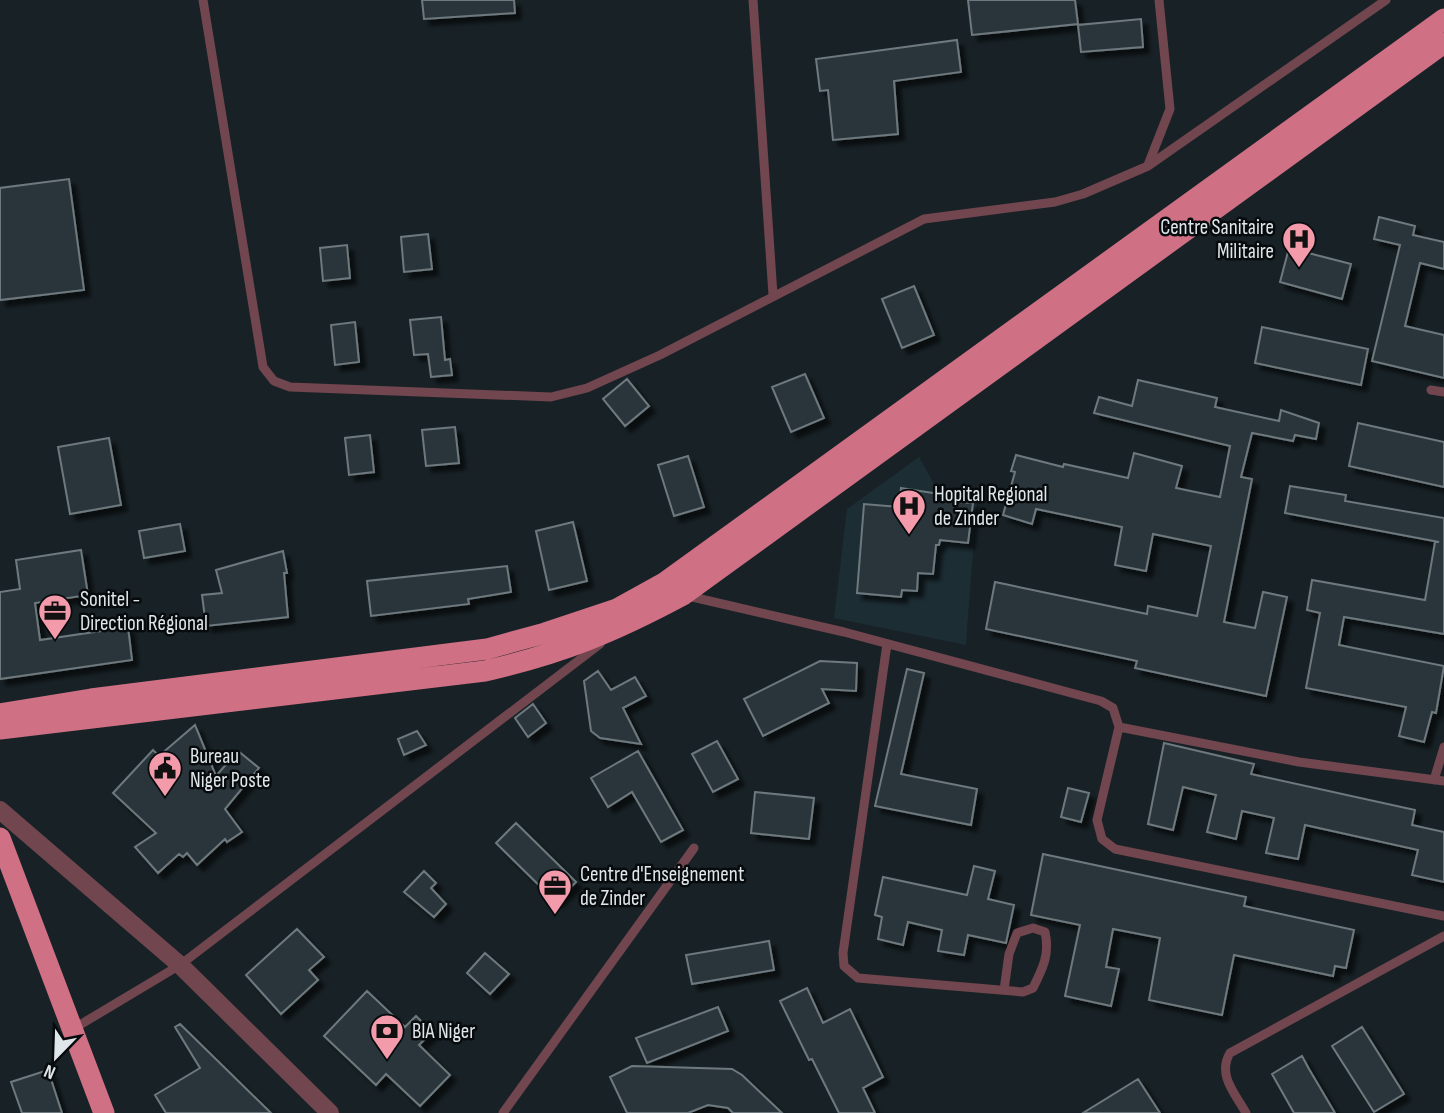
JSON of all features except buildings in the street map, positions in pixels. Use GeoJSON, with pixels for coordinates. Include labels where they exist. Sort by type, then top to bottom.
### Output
{"type":"FeatureCollection","features":[{"type":"Feature","properties":{"kind":"highway"},"geometry":{"type":"LineString","coordinates":[[0,729],[485,671],[548,657],[618,630],[683,595],[1442,30]]}},
{"type":"Feature","properties":{"kind":"highway"},"geometry":{"type":"LineString","coordinates":[[0,714],[91,699],[487,649],[617,609],[664,583],[1280,150]]}},
{"type":"Feature","properties":{"kind":"highway"},"geometry":{"type":"LineString","coordinates":[[0,838],[104,1113]]}},
{"type":"Feature","properties":{"kind":"street"},"geometry":{"type":"LineString","coordinates":[[0,810],[180,965],[330,1113]]}},
{"type":"Feature","properties":{"kind":"lane"},"geometry":{"type":"LineString","coordinates":[[203,0],[263,367],[274,381],[290,387],[551,397],[587,388],[622,373],[924,219],[1055,202],[1083,194],[1147,166],[1386,0]]}},
{"type":"Feature","properties":{"kind":"lane"},"geometry":{"type":"LineString","coordinates":[[753,0],[773,295]]}},
{"type":"Feature","properties":{"kind":"lane"},"geometry":{"type":"LineString","coordinates":[[1147,166],[1170,109],[1159,0]]}},
{"type":"Feature","properties":{"kind":"lane"},"geometry":{"type":"LineString","coordinates":[[1431,390],[1444,392]]}},
{"type":"Feature","properties":{"kind":"lane"},"geometry":{"type":"LineString","coordinates":[[664,583],[683,595],[887,644],[1101,701],[1113,708],[1119,727],[1097,820],[1102,839],[1115,849],[1444,916]]}},
{"type":"Feature","properties":{"kind":"lane"},"geometry":{"type":"LineString","coordinates":[[73,1029],[180,965],[618,630]]}},
{"type":"Feature","properties":{"kind":"lane"},"geometry":{"type":"LineString","coordinates":[[887,644],[843,953],[844,966],[858,978],[1023,992],[1033,988],[1049,949],[1045,932],[1033,928],[1017,933],[1009,954],[1004,990]]}},
{"type":"Feature","properties":{"kind":"lane"},"geometry":{"type":"LineString","coordinates":[[1119,727],[1299,762],[1439,781],[1444,747]]}},
{"type":"Feature","properties":{"kind":"lane"},"geometry":{"type":"LineString","coordinates":[[503,1113],[694,848]]}},
{"type":"Feature","properties":{"kind":"lane"},"geometry":{"type":"LineString","coordinates":[[1246,1113],[1224,1073],[1223,1064],[1230,1053],[1444,936]]}},
{"type":"Feature","properties":{"kind":"shaded area","name":"Hopital Regional de Zinder"},"geometry":{"type":"Polygon","coordinates":[[[919,457],[937,489],[977,497],[966,645],[834,618],[847,509],[919,457]]]}},
{"type":"Feature","properties":{"kind":"place","name":"Centre Sanitaire Militaire"},"geometry":{"type":"Point","coordinates":[1299,269]}},
{"type":"Feature","properties":{"kind":"place","name":"Hopital Regional de Zinder"},"geometry":{"type":"Point","coordinates":[909,536]}},
{"type":"Feature","properties":{"kind":"place","name":"Sonitel - Direction Régional"},"geometry":{"type":"Point","coordinates":[55,641]}},
{"type":"Feature","properties":{"kind":"place","name":"Bureau Niger Poste"},"geometry":{"type":"Point","coordinates":[165,798]}},
{"type":"Feature","properties":{"kind":"place","name":"Centre d'Enseignement de Zinder"},"geometry":{"type":"Point","coordinates":[555,916]}},
{"type":"Feature","properties":{"kind":"place","name":"BIA Niger"},"geometry":{"type":"Point","coordinates":[387,1061]}}]}
